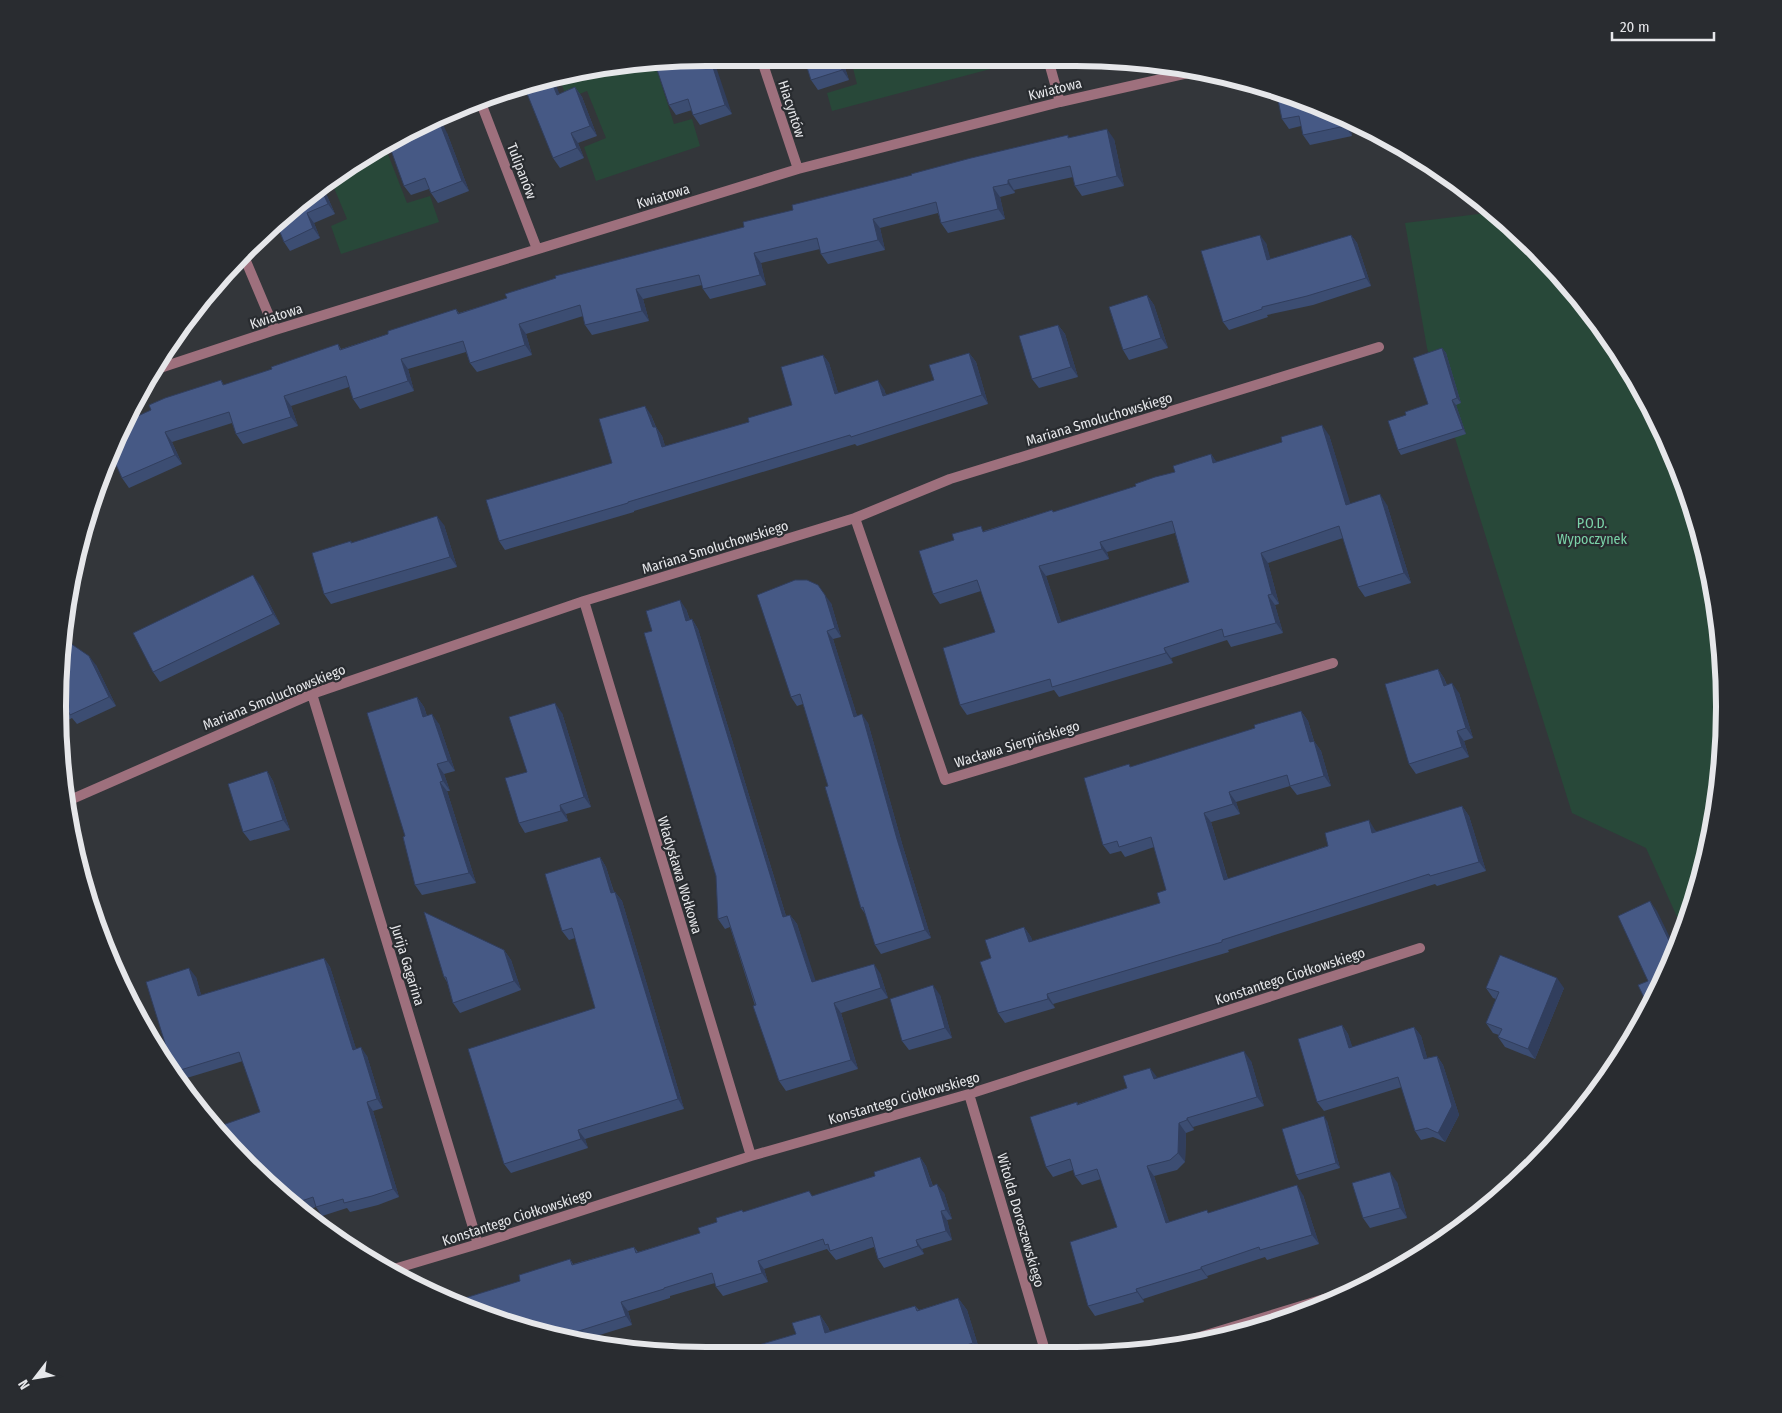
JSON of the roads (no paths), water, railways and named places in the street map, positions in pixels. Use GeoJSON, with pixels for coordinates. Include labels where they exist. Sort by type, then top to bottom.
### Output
{"type":"FeatureCollection","features":[{"type":"Feature","properties":{"kind":"street","name":"Hiacyntów"},"geometry":{"type":"LineString","coordinates":[[764,66],[798,170]]}},
{"type":"Feature","properties":{"kind":"street"},"geometry":{"type":"LineString","coordinates":[[1050,66],[1060,102]]}},
{"type":"Feature","properties":{"kind":"street","name":"Kwiatowa"},"geometry":{"type":"LineString","coordinates":[[164,367],[275,330],[798,170],[1060,102],[1178,75]]}},
{"type":"Feature","properties":{"kind":"street","name":"Tulipanów"},"geometry":{"type":"LineString","coordinates":[[482,107],[537,249]]}},
{"type":"Feature","properties":{"kind":"street"},"geometry":{"type":"LineString","coordinates":[[246,262],[275,330]]}},
{"type":"Feature","properties":{"kind":"street","name":"Mariana Smoluchowskiego"},"geometry":{"type":"LineString","coordinates":[[73,798],[312,694],[584,601],[855,518],[950,479],[1378,347]]}},
{"type":"Feature","properties":{"kind":"street","name":"Wacława Sierpińskiego"},"geometry":{"type":"LineString","coordinates":[[855,518],[945,780],[1333,663]]}},
{"type":"Feature","properties":{"kind":"street","name":"Władysława Wołkowa"},"geometry":{"type":"LineString","coordinates":[[584,601],[750,1156]]}},
{"type":"Feature","properties":{"kind":"street","name":"Jurija Gagarina"},"geometry":{"type":"LineString","coordinates":[[312,694],[478,1244]]}},
{"type":"Feature","properties":{"kind":"street","name":"Konstantego Ciołkowskiego"},"geometry":{"type":"LineString","coordinates":[[398,1268],[478,1244],[750,1156],[969,1094],[1420,948]]}},
{"type":"Feature","properties":{"kind":"street","name":"Witolda Doroszewskiego"},"geometry":{"type":"LineString","coordinates":[[969,1094],[1044,1347]]}},
{"type":"Feature","properties":{"kind":"street"},"geometry":{"type":"LineString","coordinates":[[1233,1327],[1293,1308]]}},
{"type":"Feature","properties":{"kind":"park label","name":"P.O.D. Wypoczynek"},"geometry":{"type":"Point","coordinates":[1592,532]}}]}
